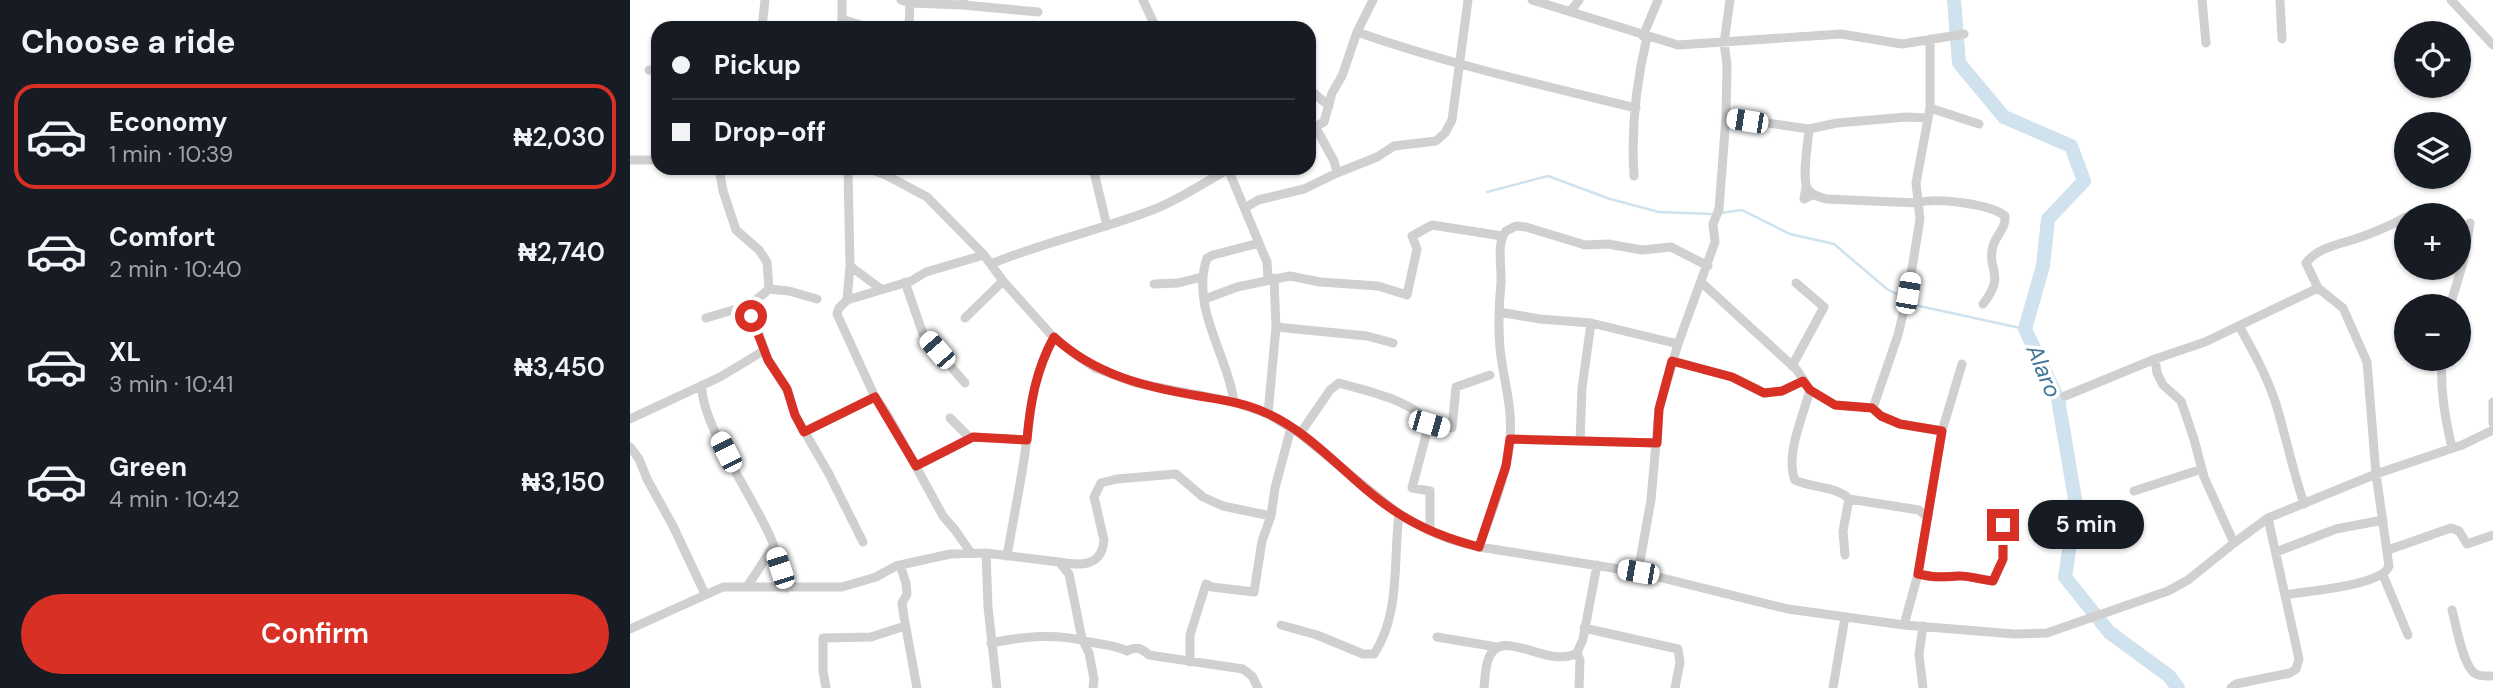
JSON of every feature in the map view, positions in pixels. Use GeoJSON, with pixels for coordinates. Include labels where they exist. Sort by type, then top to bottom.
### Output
{"type":"FeatureCollection","features":[{"type":"Feature","properties":{"kind":"street"},"geometry":{"type":"LineString","coordinates":[[763,21],[765,0]]}},
{"type":"Feature","properties":{"kind":"street"},"geometry":{"type":"LineString","coordinates":[[841,21],[842,0]]}},
{"type":"Feature","properties":{"kind":"street"},"geometry":{"type":"LineString","coordinates":[[1143,0],[1153,21]]}},
{"type":"Feature","properties":{"kind":"street"},"geometry":{"type":"LineString","coordinates":[[1316,127],[1324,122],[1332,93],[1342,76],[1357,32],[1373,0]]}},
{"type":"Feature","properties":{"kind":"street"},"geometry":{"type":"LineString","coordinates":[[1245,208],[1258,200],[1304,189],[1377,157],[1394,146],[1436,141],[1445,133],[1452,120],[1468,0]]}},
{"type":"Feature","properties":{"kind":"street"},"geometry":{"type":"LineString","coordinates":[[1532,0],[1678,45],[1840,34],[1902,44],[1964,34]]}},
{"type":"Feature","properties":{"kind":"street"},"geometry":{"type":"LineString","coordinates":[[1570,12],[1579,0]]}},
{"type":"Feature","properties":{"kind":"street"},"geometry":{"type":"LineString","coordinates":[[1634,176],[1639,71],[1645,36],[1658,0]]}},
{"type":"Feature","properties":{"kind":"street"},"geometry":{"type":"LineString","coordinates":[[1638,572],[1651,500],[1659,409],[1672,361],[1716,242],[1713,224],[1719,209],[1726,117],[1727,65],[1724,43],[1730,0]]}},
{"type":"Feature","properties":{"kind":"street"},"geometry":{"type":"LineString","coordinates":[[2202,0],[2206,43]]}},
{"type":"Feature","properties":{"kind":"street"},"geometry":{"type":"LineString","coordinates":[[2280,0],[2282,39]]}},
{"type":"Feature","properties":{"kind":"street"},"geometry":{"type":"LineString","coordinates":[[2451,0],[2493,45]]}},
{"type":"Feature","properties":{"kind":"street"},"geometry":{"type":"LineString","coordinates":[[908,21],[906,1],[963,3],[1038,12]]}},
{"type":"Feature","properties":{"kind":"street"},"geometry":{"type":"LineString","coordinates":[[1357,32],[1408,50],[1636,108]]}},
{"type":"Feature","properties":{"kind":"street"},"geometry":{"type":"LineString","coordinates":[[1872,408],[1898,335],[1920,219],[1916,183],[1929,113],[1930,39]]}},
{"type":"Feature","properties":{"kind":"street"},"geometry":{"type":"LineString","coordinates":[[1316,95],[1329,106]]}},
{"type":"Feature","properties":{"kind":"street"},"geometry":{"type":"LineString","coordinates":[[1726,117],[1809,129],[1929,113],[1979,124]]}},
{"type":"Feature","properties":{"kind":"street"},"geometry":{"type":"LineString","coordinates":[[1809,129],[1809,191],[1826,199],[1917,203],[1931,199],[2000,212],[2005,216],[2006,224],[1993,246],[1996,283],[1993,292],[1983,304]]}},
{"type":"Feature","properties":{"kind":"street"},"geometry":{"type":"LineString","coordinates":[[1316,135],[1334,161],[1337,173]]}},
{"type":"Feature","properties":{"kind":"street"},"geometry":{"type":"LineString","coordinates":[[630,160],[651,160]]}},
{"type":"Feature","properties":{"kind":"street"},"geometry":{"type":"LineString","coordinates":[[720,175],[736,230],[759,250],[767,262],[769,289]]}},
{"type":"Feature","properties":{"kind":"street"},"geometry":{"type":"LineString","coordinates":[[847,300],[850,266],[848,175]]}},
{"type":"Feature","properties":{"kind":"street"},"geometry":{"type":"LineString","coordinates":[[893,175],[927,197],[984,255],[1003,281],[1054,337],[1095,368],[1136,383],[1234,402],[1268,414],[1300,434],[1399,514],[1430,531],[1479,547],[1638,572],[1788,609],[1904,625],[2047,633],[2149,599],[2188,580],[2268,519],[2376,474],[2452,448],[2493,430]]}},
{"type":"Feature","properties":{"kind":"street"},"geometry":{"type":"LineString","coordinates":[[1095,175],[1107,226]]}},
{"type":"Feature","properties":{"kind":"street"},"geometry":{"type":"LineString","coordinates":[[991,264],[1158,208],[1218,175]]}},
{"type":"Feature","properties":{"kind":"street"},"geometry":{"type":"LineString","coordinates":[[1231,175],[1267,262],[1271,279],[1276,327],[1268,414]]}},
{"type":"Feature","properties":{"kind":"street"},"geometry":{"type":"LineString","coordinates":[[2285,595],[2360,583],[2383,575],[2389,566],[2376,474],[2367,362],[2343,308],[2318,288],[2306,264],[2310,257],[2334,245],[2394,224]]}},
{"type":"Feature","properties":{"kind":"street"},"geometry":{"type":"LineString","coordinates":[[1205,299],[1290,276],[1320,282],[1378,286],[1407,295],[1417,249],[1412,236],[1432,225],[1502,236]]}},
{"type":"Feature","properties":{"kind":"street"},"geometry":{"type":"LineString","coordinates":[[1479,547],[1506,466],[1510,439],[1510,405],[1500,348],[1502,236],[1510,227],[1516,226],[1541,230],[1585,245],[1608,244],[1642,250],[1664,246],[1679,250],[1708,266]]}},
{"type":"Feature","properties":{"kind":"street"},"geometry":{"type":"LineString","coordinates":[[1234,402],[1226,369],[1212,334],[1202,277],[1207,258],[1259,243]]}},
{"type":"Feature","properties":{"kind":"street"},"geometry":{"type":"LineString","coordinates":[[971,553],[943,516],[875,397],[836,314],[847,300],[984,255]]}},
{"type":"Feature","properties":{"kind":"street"},"geometry":{"type":"LineString","coordinates":[[850,266],[881,289]]}},
{"type":"Feature","properties":{"kind":"street"},"geometry":{"type":"LineString","coordinates":[[1154,285],[1202,277]]}},
{"type":"Feature","properties":{"kind":"street"},"geometry":{"type":"LineString","coordinates":[[965,318],[1003,281]]}},
{"type":"Feature","properties":{"kind":"street"},"geometry":{"type":"LineString","coordinates":[[905,282],[923,334],[965,383]]}},
{"type":"Feature","properties":{"kind":"street"},"geometry":{"type":"LineString","coordinates":[[1700,282],[1792,366],[1810,390],[1835,405],[1872,408],[1881,416],[1900,424],[1942,431]]}},
{"type":"Feature","properties":{"kind":"street"},"geometry":{"type":"LineString","coordinates":[[1792,366],[1824,307],[1796,284]]}},
{"type":"Feature","properties":{"kind":"street"},"geometry":{"type":"LineString","coordinates":[[2065,396],[2155,359],[2205,342],[2318,288]]}},
{"type":"Feature","properties":{"kind":"street"},"geometry":{"type":"LineString","coordinates":[[706,318],[750,306],[769,289],[789,291],[817,299]]}},
{"type":"Feature","properties":{"kind":"street"},"geometry":{"type":"LineString","coordinates":[[750,306],[751,316],[768,360],[787,389],[795,415],[829,474],[863,542]]}},
{"type":"Feature","properties":{"kind":"street"},"geometry":{"type":"LineString","coordinates":[[1499,312],[1591,323],[1678,344]]}},
{"type":"Feature","properties":{"kind":"street"},"geometry":{"type":"LineString","coordinates":[[1580,441],[1582,388],[1591,323]]}},
{"type":"Feature","properties":{"kind":"street"},"geometry":{"type":"LineString","coordinates":[[2239,326],[2260,364],[2276,403],[2304,504]]}},
{"type":"Feature","properties":{"kind":"street"},"geometry":{"type":"LineString","coordinates":[[1276,327],[1367,336],[1393,343]]}},
{"type":"Feature","properties":{"kind":"street"},"geometry":{"type":"LineString","coordinates":[[1007,556],[1037,373],[1054,337]]}},
{"type":"Feature","properties":{"kind":"street"},"geometry":{"type":"LineString","coordinates":[[630,419],[702,385],[765,350]]}},
{"type":"Feature","properties":{"kind":"street"},"geometry":{"type":"LineString","coordinates":[[2155,359],[2157,373],[2163,385],[2181,401],[2202,469],[2234,543]]}},
{"type":"Feature","properties":{"kind":"street"},"geometry":{"type":"LineString","coordinates":[[1672,361],[1732,377],[1764,393],[1782,391],[1803,381]]}},
{"type":"Feature","properties":{"kind":"street"},"geometry":{"type":"LineString","coordinates":[[1904,625],[1918,574],[1942,431],[1962,364]]}},
{"type":"Feature","properties":{"kind":"street"},"geometry":{"type":"LineString","coordinates":[[2441,371],[2442,407],[2452,448]]}},
{"type":"Feature","properties":{"kind":"street"},"geometry":{"type":"LineString","coordinates":[[1300,434],[1330,390],[1339,383],[1414,409],[1421,413],[1429,424],[1452,428],[1456,387],[1490,375]]}},
{"type":"Feature","properties":{"kind":"street"},"geometry":{"type":"LineString","coordinates":[[702,385],[703,400],[716,433],[774,547],[787,588]]}},
{"type":"Feature","properties":{"kind":"street"},"geometry":{"type":"LineString","coordinates":[[1810,390],[1792,455],[1791,469],[1795,480],[1844,494],[1849,499],[1919,510],[1928,517]]}},
{"type":"Feature","properties":{"kind":"street"},"geometry":{"type":"LineString","coordinates":[[804,432],[875,397]]}},
{"type":"Feature","properties":{"kind":"street"},"geometry":{"type":"LineString","coordinates":[[2493,402],[2493,423]]}},
{"type":"Feature","properties":{"kind":"street"},"geometry":{"type":"LineString","coordinates":[[950,418],[970,438]]}},
{"type":"Feature","properties":{"kind":"street"},"geometry":{"type":"LineString","coordinates":[[1429,424],[1412,488],[1430,491],[1430,531]]}},
{"type":"Feature","properties":{"kind":"street"},"geometry":{"type":"LineString","coordinates":[[1190,662],[1190,635],[1206,584],[1254,592],[1262,541],[1271,516],[1275,488],[1291,428]]}},
{"type":"Feature","properties":{"kind":"street"},"geometry":{"type":"LineString","coordinates":[[916,466],[970,438],[1027,440]]}},
{"type":"Feature","properties":{"kind":"street"},"geometry":{"type":"LineString","coordinates":[[1510,439],[1657,443]]}},
{"type":"Feature","properties":{"kind":"street"},"geometry":{"type":"LineString","coordinates":[[630,447],[639,459],[705,594]]}},
{"type":"Feature","properties":{"kind":"street"},"geometry":{"type":"LineString","coordinates":[[2134,491],[2202,469]]}},
{"type":"Feature","properties":{"kind":"street"},"geometry":{"type":"LineString","coordinates":[[630,629],[723,587],[842,587],[876,577],[900,565],[950,554],[985,553],[1084,565],[1095,560],[1104,547],[1094,496],[1101,483],[1176,474],[1203,497],[1223,506],[1271,516]]}},
{"type":"Feature","properties":{"kind":"street"},"geometry":{"type":"LineString","coordinates":[[1845,555],[1843,531],[1849,499]]}},
{"type":"Feature","properties":{"kind":"street"},"geometry":{"type":"LineString","coordinates":[[1281,625],[1317,635],[1363,654],[1374,654],[1394,598],[1399,514]]}},
{"type":"Feature","properties":{"kind":"street"},"geometry":{"type":"LineString","coordinates":[[2231,688],[2236,684],[2290,673],[2296,669],[2298,659],[2268,519]]}},
{"type":"Feature","properties":{"kind":"street"},"geometry":{"type":"LineString","coordinates":[[2276,552],[2336,529],[2384,520]]}},
{"type":"Feature","properties":{"kind":"street"},"geometry":{"type":"LineString","coordinates":[[1918,574],[1949,579],[1960,575],[1979,581],[1993,581],[2003,559],[2003,525]]}},
{"type":"Feature","properties":{"kind":"street"},"geometry":{"type":"LineString","coordinates":[[2388,550],[2451,528],[2459,531],[2467,544],[2493,536]]}},
{"type":"Feature","properties":{"kind":"street"},"geometry":{"type":"LineString","coordinates":[[747,587],[774,547]]}},
{"type":"Feature","properties":{"kind":"street"},"geometry":{"type":"LineString","coordinates":[[985,553],[997,688]]}},
{"type":"Feature","properties":{"kind":"street"},"geometry":{"type":"LineString","coordinates":[[1059,562],[1069,574],[1082,639],[1094,679],[1093,688]]}},
{"type":"Feature","properties":{"kind":"street"},"geometry":{"type":"LineString","coordinates":[[900,565],[906,583],[907,594],[902,603],[917,688]]}},
{"type":"Feature","properties":{"kind":"street"},"geometry":{"type":"LineString","coordinates":[[1069,574],[1076,565]]}},
{"type":"Feature","properties":{"kind":"street"},"geometry":{"type":"LineString","coordinates":[[1579,688],[1580,660],[1577,653],[1597,565]]}},
{"type":"Feature","properties":{"kind":"street"},"geometry":{"type":"LineString","coordinates":[[2383,575],[2408,635]]}},
{"type":"Feature","properties":{"kind":"street"},"geometry":{"type":"LineString","coordinates":[[2452,610],[2464,656],[2472,672],[2493,676]]}},
{"type":"Feature","properties":{"kind":"street"},"geometry":{"type":"LineString","coordinates":[[1833,688],[1845,617]]}},
{"type":"Feature","properties":{"kind":"street"},"geometry":{"type":"LineString","coordinates":[[826,688],[823,638],[871,637],[905,626]]}},
{"type":"Feature","properties":{"kind":"street"},"geometry":{"type":"LineString","coordinates":[[1923,626],[1919,653],[1923,688]]}},
{"type":"Feature","properties":{"kind":"street"},"geometry":{"type":"LineString","coordinates":[[1584,628],[1678,649],[1680,662],[1675,688]]}},
{"type":"Feature","properties":{"kind":"street"},"geometry":{"type":"LineString","coordinates":[[991,643],[1027,635],[1082,639],[1117,646],[1127,651],[1141,648],[1149,655],[1243,669],[1252,676],[1258,688]]}},
{"type":"Feature","properties":{"kind":"street"},"geometry":{"type":"LineString","coordinates":[[1437,637],[1497,647],[1509,644],[1536,654],[1559,658],[1577,653]]}},
{"type":"Feature","properties":{"kind":"street"},"geometry":{"type":"LineString","coordinates":[[1484,688],[1488,659],[1497,647]]}},
{"type":"Feature","properties":{"kind":"waterway","name":"Alaro"},"geometry":{"type":"LineString","coordinates":[[1954,0],[1959,63],[2004,117],[2071,146],[2084,181],[2048,219],[2043,266],[2025,329],[2058,399],[2076,505],[2065,577],[2109,632],[2169,676],[2178,688]]}},
{"type":"Feature","properties":{"kind":"waterway"},"geometry":{"type":"LineString","coordinates":[[1487,192],[1548,176],[1610,199],[1659,212],[1713,214]]}},
{"type":"Feature","properties":{"kind":"waterway"},"geometry":{"type":"LineString","coordinates":[[1720,213],[1742,210],[1790,234],[1834,244],[1887,289],[1919,306],[2025,329]]}},
{"type":"Feature","properties":{"kind":"route"},"geometry":{"type":"LineString","coordinates":[[751,316],[768,360],[787,389],[795,415],[804,432],[875,397],[916,466],[973,437],[1027,440],[1037,373],[1054,337],[1095,368],[1136,383],[1234,402],[1268,414],[1300,434],[1399,514],[1430,531],[1479,547],[1506,466],[1510,439],[1657,443],[1659,409],[1672,361],[1732,377],[1764,393],[1782,391],[1803,381],[1810,390],[1835,405],[1872,408],[1881,416],[1900,424],[1942,431],[1918,574],[1949,579],[1960,575],[1979,581],[1993,581],[2003,559],[2003,525]]}}]}
